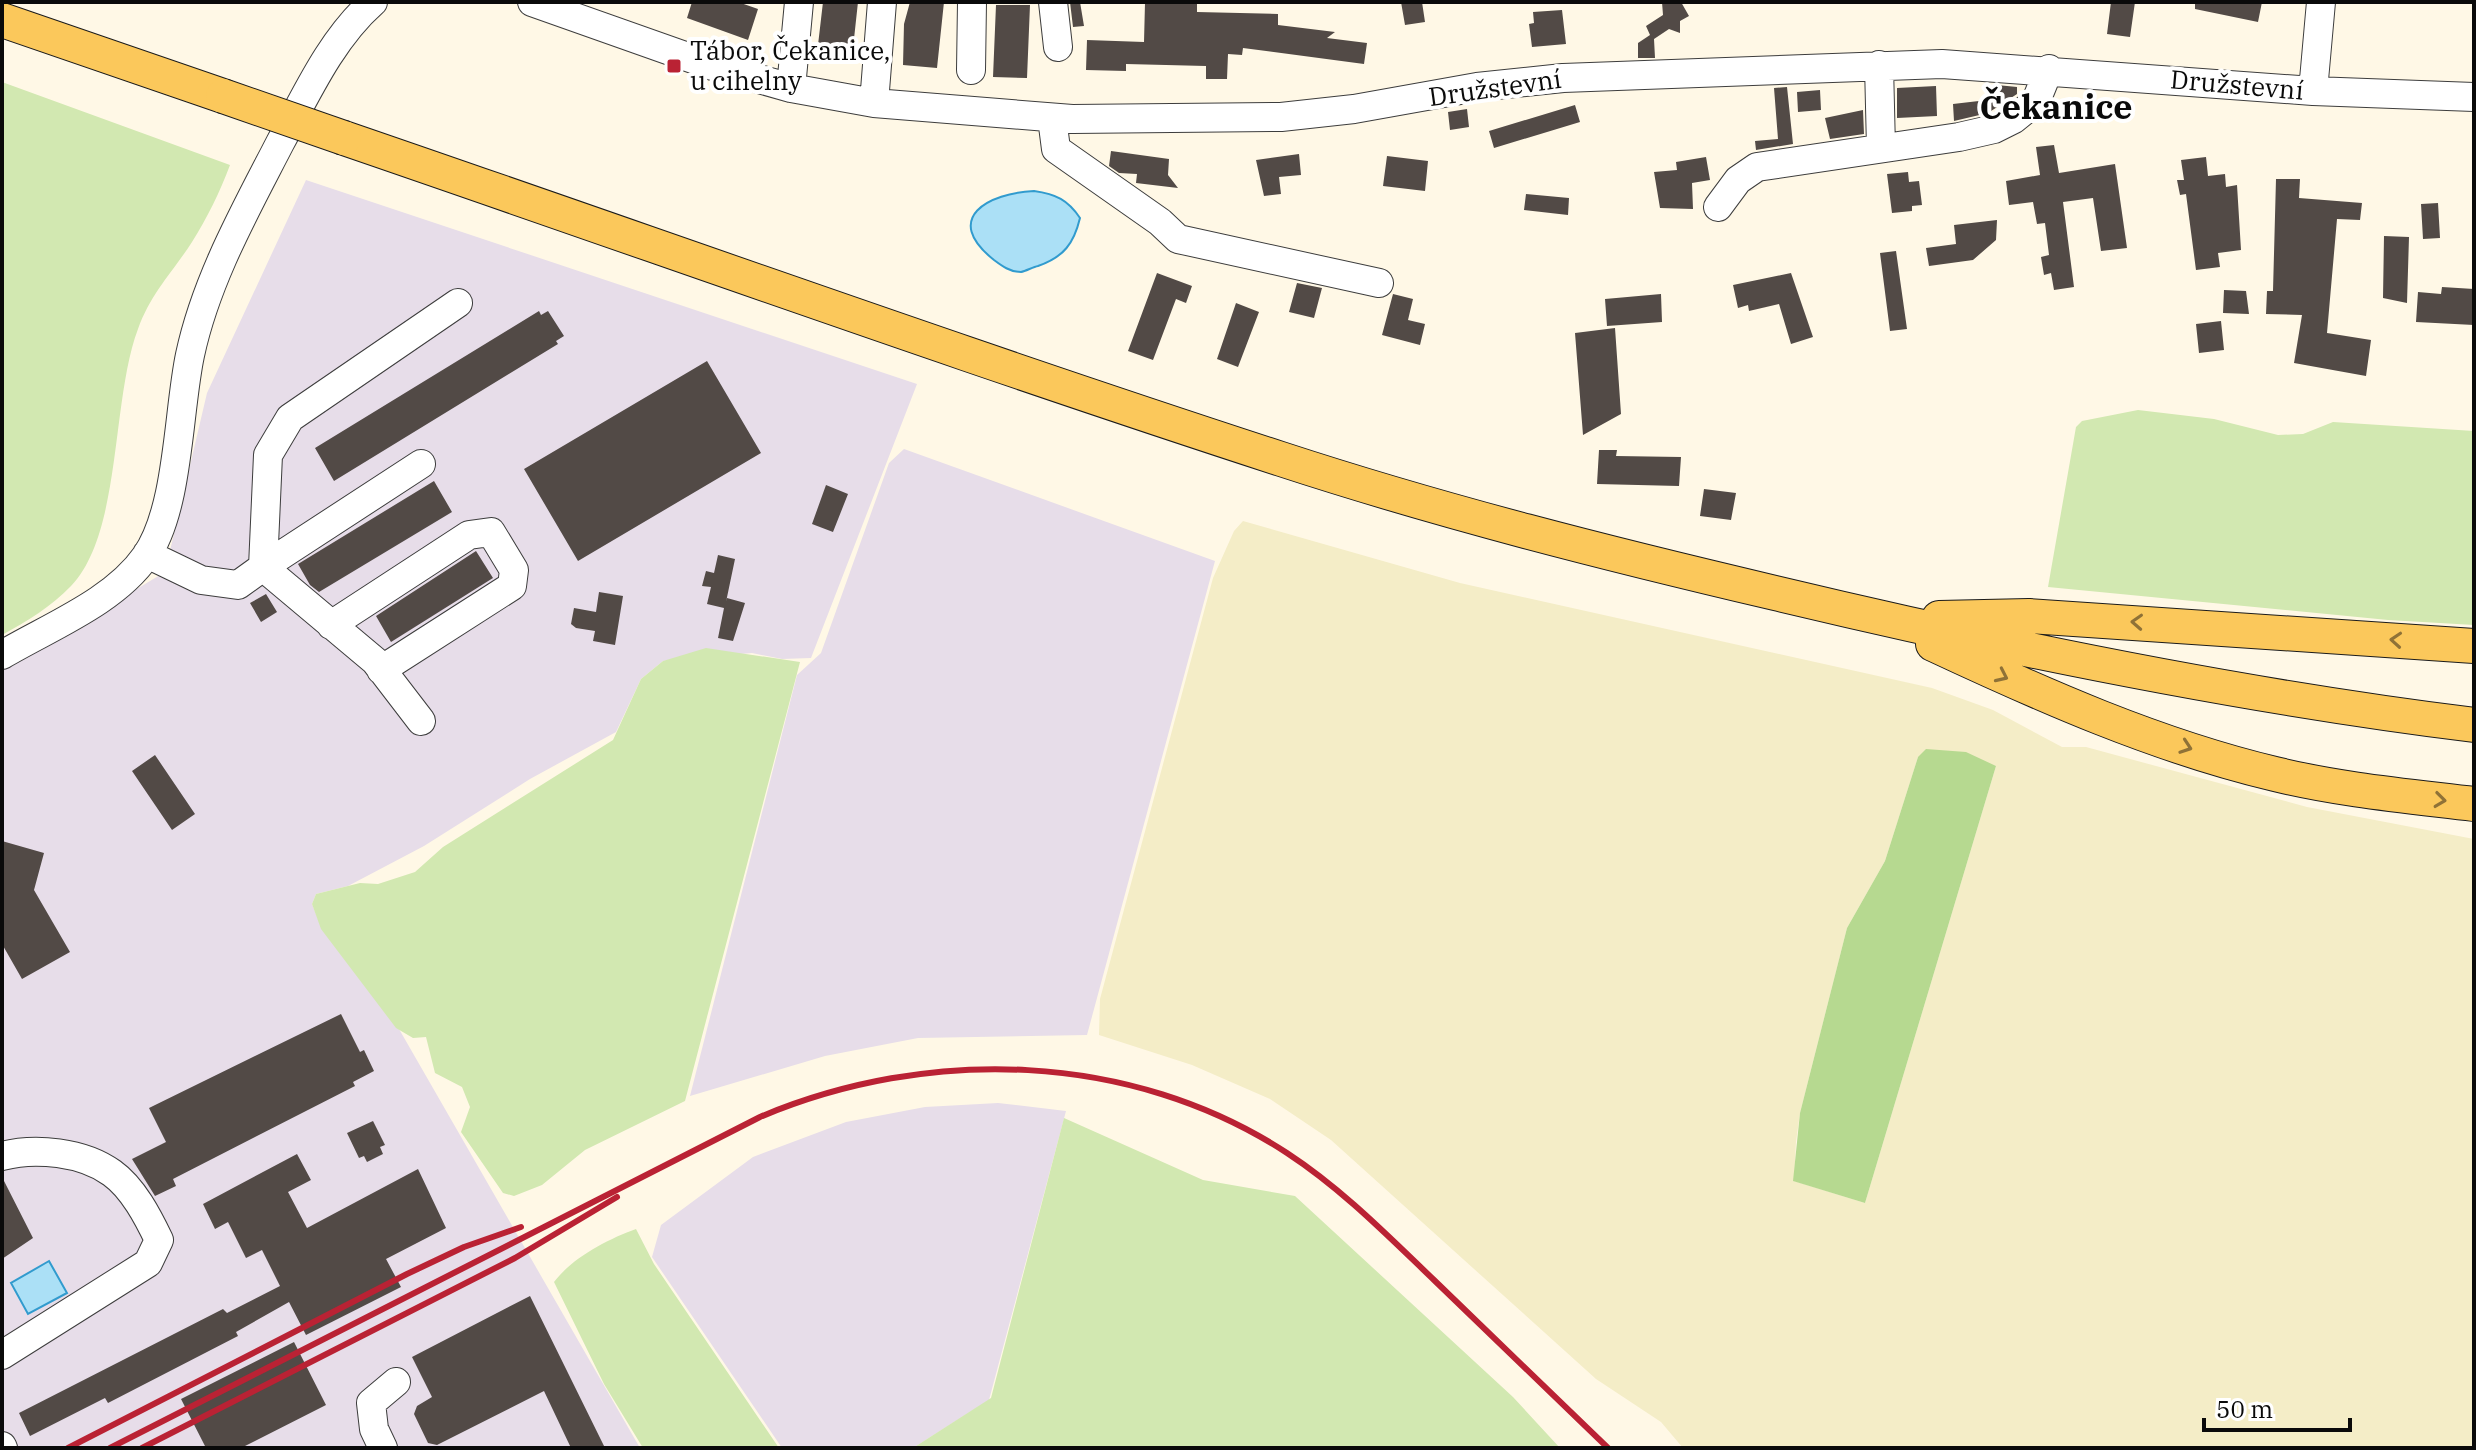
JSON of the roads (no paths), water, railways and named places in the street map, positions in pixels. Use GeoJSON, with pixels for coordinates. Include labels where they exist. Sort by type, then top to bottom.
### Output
{"type":"FeatureCollection","features":[{"type":"Feature","properties":{"kind":"main road"},"geometry":{"type":"LineString","coordinates":[[2,20],[1283,460],[1508,526],[1881,619],[2243,690],[2474,725]]}},
{"type":"Feature","properties":{"kind":"main road"},"geometry":{"type":"LineString","coordinates":[[1881,619],[2029,616],[2474,646]]}},
{"type":"Feature","properties":{"kind":"main road"},"geometry":{"type":"LineString","coordinates":[[1881,619],[2018,684],[2211,756],[2277,774],[2352,789],[2474,804]]}},
{"type":"Feature","properties":{"kind":"street"},"geometry":{"type":"LineString","coordinates":[[2,655],[102,596],[129,575],[147,554],[157,534],[171,479],[190,354],[210,291],[236,227],[323,64],[373,2]]}},
{"type":"Feature","properties":{"kind":"street","name":"Družstevní"},"geometry":{"type":"LineString","coordinates":[[532,2],[713,66],[791,88],[874,103],[1052,118],[1281,117],[1384,105],[1477,87],[1563,78],[1942,64],[2049,69],[2313,91],[2474,97]]}},
{"type":"Feature","properties":{"kind":"street"},"geometry":{"type":"LineString","coordinates":[[791,88],[799,2]]}},
{"type":"Feature","properties":{"kind":"street"},"geometry":{"type":"LineString","coordinates":[[874,103],[882,2]]}},
{"type":"Feature","properties":{"kind":"street"},"geometry":{"type":"LineString","coordinates":[[971,70],[972,2]]}},
{"type":"Feature","properties":{"kind":"street"},"geometry":{"type":"LineString","coordinates":[[1053,2],[1058,47]]}},
{"type":"Feature","properties":{"kind":"street"},"geometry":{"type":"LineString","coordinates":[[2313,91],[2321,2]]}},
{"type":"Feature","properties":{"kind":"street"},"geometry":{"type":"LineString","coordinates":[[1879,65],[1881,148]]}},
{"type":"Feature","properties":{"kind":"street"},"geometry":{"type":"LineString","coordinates":[[1718,207],[1738,180],[1757,167],[1994,129],[2036,101],[2049,69]]}},
{"type":"Feature","properties":{"kind":"street"},"geometry":{"type":"LineString","coordinates":[[1052,118],[1056,149],[1160,222],[1178,239],[1379,283]]}},
{"type":"Feature","properties":{"kind":"street"},"geometry":{"type":"LineString","coordinates":[[263,567],[268,455],[290,418],[458,303]]}},
{"type":"Feature","properties":{"kind":"street"},"geometry":{"type":"LineString","coordinates":[[147,554],[201,580],[238,585],[421,464]]}},
{"type":"Feature","properties":{"kind":"street"},"geometry":{"type":"LineString","coordinates":[[331,625],[469,535],[491,532],[514,570],[512,586],[381,670]]}},
{"type":"Feature","properties":{"kind":"street"},"geometry":{"type":"LineString","coordinates":[[263,567],[381,670],[421,721]]}},
{"type":"Feature","properties":{"kind":"street"},"geometry":{"type":"LineString","coordinates":[[2,1156],[62,1152],[112,1172],[143,1209],[159,1240],[148,1263],[6,1344]]}},
{"type":"Feature","properties":{"kind":"street"},"geometry":{"type":"LineString","coordinates":[[383,1448],[374,1429],[371,1403],[396,1382]]}},
{"type":"Feature","properties":{"kind":"water"},"geometry":{"type":"Polygon","coordinates":[[[1034,191],[1061,199],[1080,218],[1075,235],[1061,253],[1025,271],[1013,271],[994,260],[979,245],[972,232],[972,220],[977,210],[988,203],[1001,197],[1034,191]]]}},
{"type":"Feature","properties":{"kind":"water"},"geometry":{"type":"Polygon","coordinates":[[[49,1261],[67,1293],[28,1314],[11,1283],[49,1261]]]}},
{"type":"Feature","properties":{"kind":"railway"},"geometry":{"type":"LineString","coordinates":[[110,1448],[760,1117],[824,1094],[891,1078],[959,1070],[1028,1070],[1096,1078],[1162,1094],[1226,1119],[1287,1153],[1364,1213],[1608,1448]]}},
{"type":"Feature","properties":{"kind":"railway"},"geometry":{"type":"LineString","coordinates":[[142,1448],[515,1258],[617,1197]]}},
{"type":"Feature","properties":{"kind":"railway"},"geometry":{"type":"LineString","coordinates":[[68,1448],[407,1274],[464,1247],[521,1227]]}},
{"type":"Feature","properties":{"kind":"place","name":"Tábor, Čekanice, u cihelny"},"geometry":{"type":"Point","coordinates":[674,66]}},
{"type":"Feature","properties":{"kind":"district","name":"Čekanice"},"geometry":{"type":"Point","coordinates":[2056,107]}}]}
